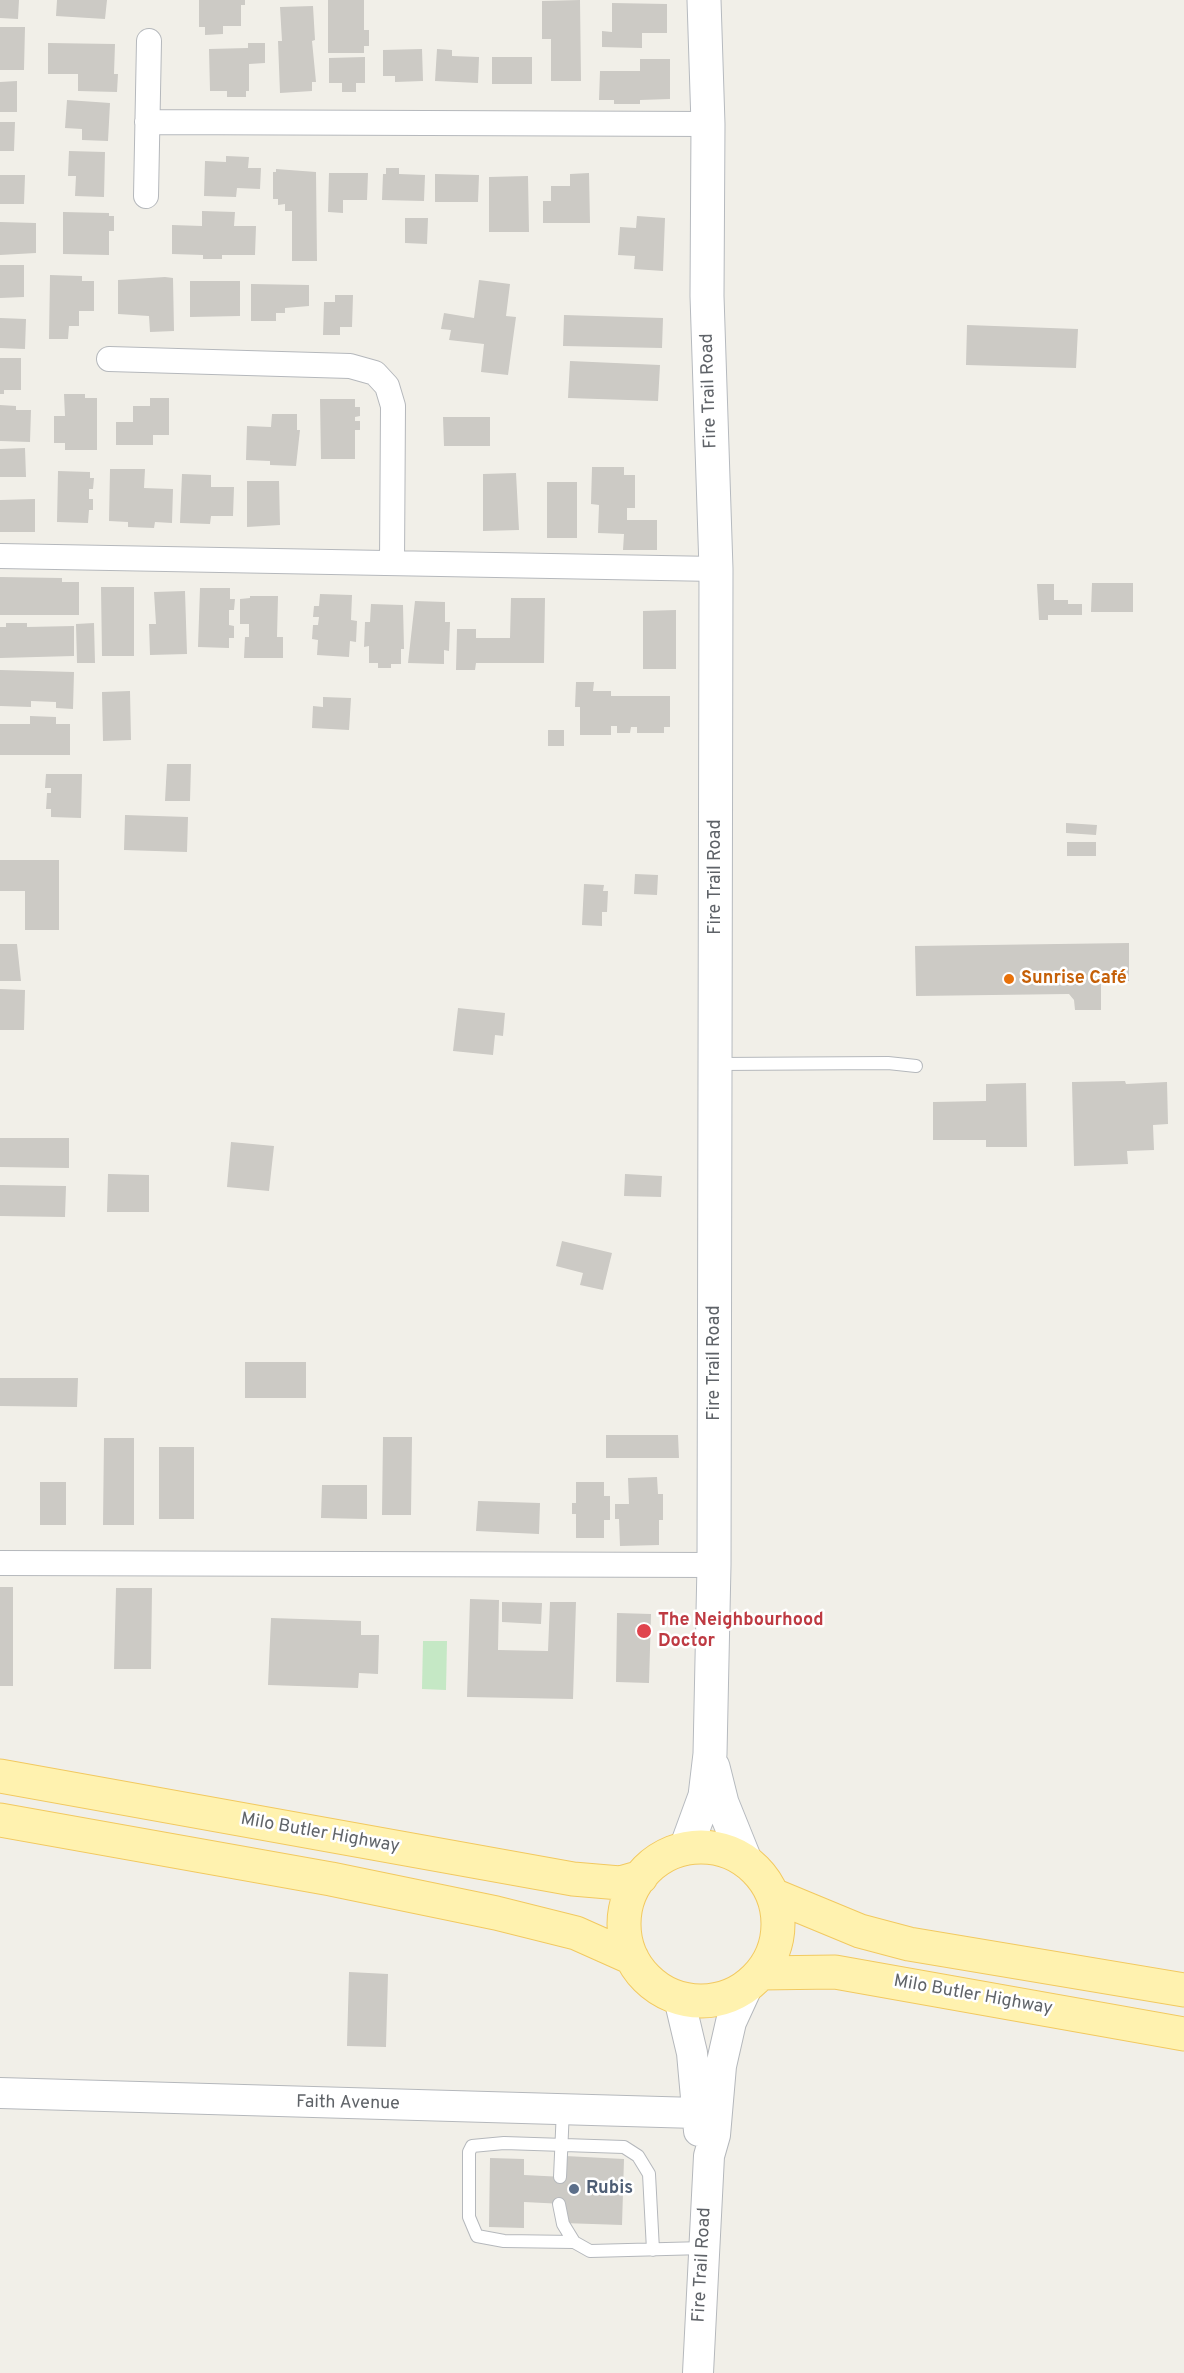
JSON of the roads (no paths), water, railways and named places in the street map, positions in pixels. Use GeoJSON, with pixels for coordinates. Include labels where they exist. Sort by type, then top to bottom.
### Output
{"type":"FeatureCollection","features":[{"type":"Feature","properties":{"kind":"main road","name":"Fire Trail Road"},"geometry":{"type":"LineString","coordinates":[[686,1848],[705,1796],[710,1754],[714,1565],[716,570],[707,296],[708,124],[704,0]]}},
{"type":"Feature","properties":{"kind":"main road","name":"Fire Trail Road"},"geometry":{"type":"LineString","coordinates":[[710,1754],[722,1803],[745,1860]]}},
{"type":"Feature","properties":{"kind":"main road","name":"Milo Butler Highway"},"geometry":{"type":"LineString","coordinates":[[0,1776],[573,1879],[620,1883],[641,1877]]}},
{"type":"Feature","properties":{"kind":"main road"},"geometry":{"type":"LineString","coordinates":[[0,1820],[331,1880],[496,1913],[576,1933],[632,1958]]}},
{"type":"Feature","properties":{"kind":"main road"},"geometry":{"type":"LineString","coordinates":[[686,1848],[711,1848],[745,1860],[757,1870],[773,1895],[777,1910],[777,1937],[755,1979],[735,1994],[715,2000],[694,2001],[679,1998],[651,1984],[632,1958],[624,1931],[628,1901],[641,1877],[660,1859],[686,1848]]}},
{"type":"Feature","properties":{"kind":"main road"},"geometry":{"type":"LineString","coordinates":[[773,1895],[860,1931],[909,1944],[1184,1990]]}},
{"type":"Feature","properties":{"kind":"main road","name":"Milo Butler Highway"},"geometry":{"type":"LineString","coordinates":[[755,1979],[835,1972],[1184,2034]]}},
{"type":"Feature","properties":{"kind":"street"},"geometry":{"type":"LineString","coordinates":[[146,196],[148,40]]}},
{"type":"Feature","properties":{"kind":"street"},"geometry":{"type":"LineString","coordinates":[[147,122],[708,124]]}},
{"type":"Feature","properties":{"kind":"street"},"geometry":{"type":"LineString","coordinates":[[109,359],[350,366],[375,373],[391,393],[393,406],[392,563]]}},
{"type":"Feature","properties":{"kind":"street"},"geometry":{"type":"LineString","coordinates":[[0,555],[716,570]]}},
{"type":"Feature","properties":{"kind":"street"},"geometry":{"type":"LineString","coordinates":[[0,1563],[714,1565]]}},
{"type":"Feature","properties":{"kind":"street","name":"Fire Trail Road"},"geometry":{"type":"LineString","coordinates":[[698,2373],[709,2156],[715,2135],[724,2045],[731,2022],[755,1979]]}},
{"type":"Feature","properties":{"kind":"street","name":"Fire Trail Road"},"geometry":{"type":"LineString","coordinates":[[679,1998],[692,2053],[699,2136],[709,2156]]}},
{"type":"Feature","properties":{"kind":"street","name":"Faith Avenue"},"geometry":{"type":"LineString","coordinates":[[0,2093],[696,2113]]}},
{"type":"Feature","properties":{"kind":"lane"},"geometry":{"type":"LineString","coordinates":[[716,1064],[888,1063],[916,1066]]}},
{"type":"Feature","properties":{"kind":"lane"},"geometry":{"type":"LineString","coordinates":[[560,2177],[563,2109]]}},
{"type":"Feature","properties":{"kind":"lane"},"geometry":{"type":"LineString","coordinates":[[653,2250],[649,2174],[638,2156],[624,2147],[562,2144],[472,2146],[469,2152],[469,2217],[477,2236],[504,2241],[574,2242],[590,2251],[653,2250],[704,2248]]}},
{"type":"Feature","properties":{"kind":"lane"},"geometry":{"type":"LineString","coordinates":[[559,2204],[563,2224],[574,2242]]}},
{"type":"Feature","properties":{"kind":"place","name":"Sunrise Café"},"geometry":{"type":"Point","coordinates":[1009,979]}},
{"type":"Feature","properties":{"kind":"place","name":"The Neighbourhood Doctor"},"geometry":{"type":"Point","coordinates":[644,1631]}},
{"type":"Feature","properties":{"kind":"place","name":"Rubis"},"geometry":{"type":"Point","coordinates":[574,2189]}}]}
